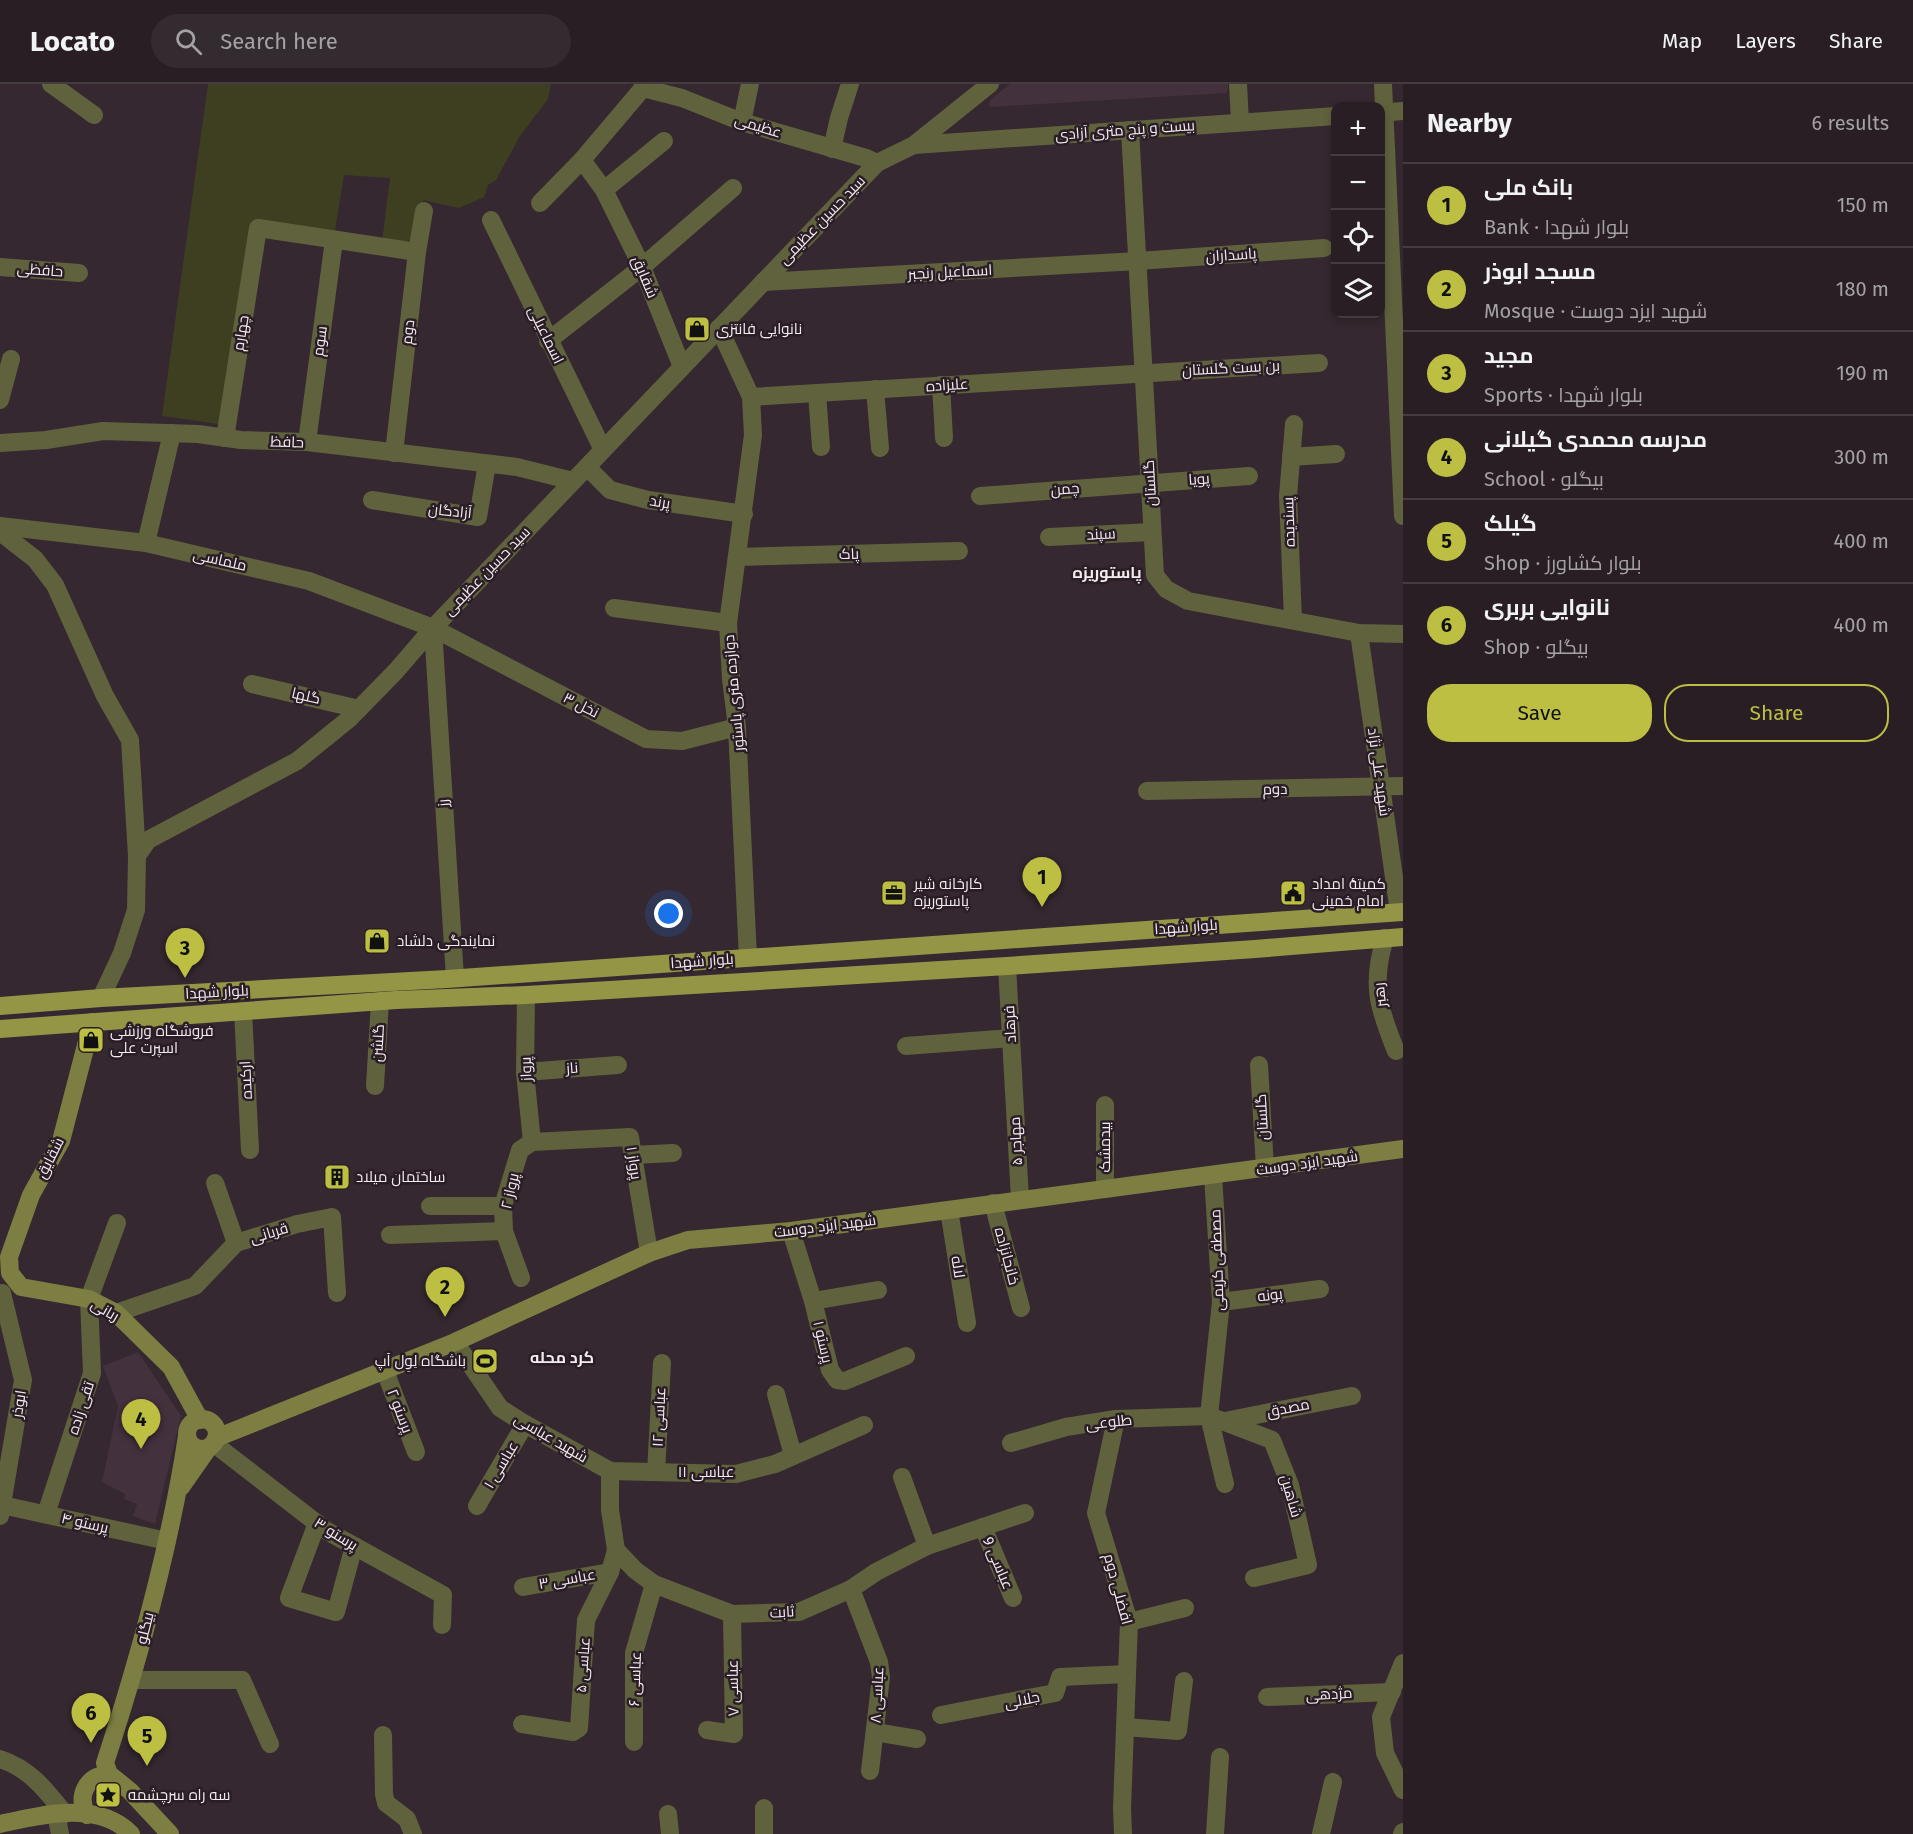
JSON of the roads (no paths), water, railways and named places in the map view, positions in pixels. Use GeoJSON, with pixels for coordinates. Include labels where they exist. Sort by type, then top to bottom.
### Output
{"type":"FeatureCollection","features":[{"type":"Feature","properties":{"kind":"main road","name":"بلوار شهدا"},"geometry":{"type":"LineString","coordinates":[[0,1006],[455,978],[1401,912]]}},
{"type":"Feature","properties":{"kind":"main road"},"geometry":{"type":"LineString","coordinates":[[1305,920],[1298,933],[1308,945]]}},
{"type":"Feature","properties":{"kind":"main road"},"geometry":{"type":"LineString","coordinates":[[1252,922],[1260,925],[1265,931],[1266,939],[1255,949]]}},
{"type":"Feature","properties":{"kind":"main road","name":"بلوار شهدا"},"geometry":{"type":"LineString","coordinates":[[0,1029],[380,1001],[526,995],[1007,966],[1394,937]]}},
{"type":"Feature","properties":{"kind":"main road"},"geometry":{"type":"LineString","coordinates":[[92,1022],[101,998]]}},
{"type":"Feature","properties":{"kind":"main road","name":"شقایق"},"geometry":{"type":"LineString","coordinates":[[10,1277],[9,1257],[31,1195],[61,1141],[92,1022]]}},
{"type":"Feature","properties":{"kind":"main road","name":"شهید ایزد دوست"},"geometry":{"type":"LineString","coordinates":[[203,1434],[277,1413],[385,1371],[455,1342],[649,1253],[688,1240],[792,1231],[1403,1149]]}},
{"type":"Feature","properties":{"kind":"main road","name":"ربانی"},"geometry":{"type":"LineString","coordinates":[[10,1277],[89,1299],[116,1313],[171,1367],[203,1434]]}},
{"type":"Feature","properties":{"kind":"main road","name":"بیگلو"},"geometry":{"type":"LineString","coordinates":[[107,1769],[132,1680],[179,1491],[203,1434]]}},
{"type":"Feature","properties":{"kind":"main road"},"geometry":{"type":"LineString","coordinates":[[87,1815],[82,1802],[85,1788],[107,1769],[170,1834]]}},
{"type":"Feature","properties":{"kind":"main road"},"geometry":{"type":"LineString","coordinates":[[5,1827],[61,1813],[87,1815],[115,1821],[131,1834]]}},
{"type":"Feature","properties":{"kind":"street"},"geometry":{"type":"LineString","coordinates":[[51,84],[94,115]]}},
{"type":"Feature","properties":{"kind":"street"},"geometry":{"type":"LineString","coordinates":[[741,122],[750,84]]}},
{"type":"Feature","properties":{"kind":"street"},"geometry":{"type":"LineString","coordinates":[[832,148],[838,118],[850,84]]}},
{"type":"Feature","properties":{"kind":"street"},"geometry":{"type":"LineString","coordinates":[[914,145],[990,84]]}},
{"type":"Feature","properties":{"kind":"street"},"geometry":{"type":"LineString","coordinates":[[1238,84],[1240,122]]}},
{"type":"Feature","properties":{"kind":"street"},"geometry":{"type":"LineString","coordinates":[[1382,102],[1383,84]]}},
{"type":"Feature","properties":{"kind":"street"},"geometry":{"type":"LineString","coordinates":[[540,203],[582,160],[644,86]]}},
{"type":"Feature","properties":{"kind":"street","name":"عظیمی"},"geometry":{"type":"LineString","coordinates":[[644,86],[682,91],[741,122],[877,163]]}},
{"type":"Feature","properties":{"kind":"street"},"geometry":{"type":"LineString","coordinates":[[1385,112],[1403,111]]}},
{"type":"Feature","properties":{"kind":"street","name":"بیست و پنج متری آزادی"},"geometry":{"type":"LineString","coordinates":[[914,145],[1331,116]]}},
{"type":"Feature","properties":{"kind":"street","name":"گلستان"},"geometry":{"type":"LineString","coordinates":[[1130,130],[1155,575],[1166,589],[1188,601],[1359,633],[1403,633]]}},
{"type":"Feature","properties":{"kind":"street"},"geometry":{"type":"LineString","coordinates":[[604,190],[664,141]]}},
{"type":"Feature","properties":{"kind":"street","name":"سید حسین عظیمی"},"geometry":{"type":"LineString","coordinates":[[137,856],[148,840],[297,761],[359,709],[433,628],[877,163],[914,145]]}},
{"type":"Feature","properties":{"kind":"street"},"geometry":{"type":"LineString","coordinates":[[1384,156],[1403,516]]}},
{"type":"Feature","properties":{"kind":"street","name":"شقایق"},"geometry":{"type":"LineString","coordinates":[[582,160],[604,190],[642,267],[682,367]]}},
{"type":"Feature","properties":{"kind":"street"},"geometry":{"type":"LineString","coordinates":[[548,341],[642,267],[733,188]]}},
{"type":"Feature","properties":{"kind":"street","name":"دوم"},"geometry":{"type":"LineString","coordinates":[[394,453],[417,252],[424,210]]}},
{"type":"Feature","properties":{"kind":"street","name":"اسماعیلی"},"geometry":{"type":"LineString","coordinates":[[491,220],[603,450]]}},
{"type":"Feature","properties":{"kind":"street","name":"چهارم"},"geometry":{"type":"LineString","coordinates":[[225,438],[258,228],[334,240]]}},
{"type":"Feature","properties":{"kind":"street"},"geometry":{"type":"LineString","coordinates":[[334,240],[417,252]]}},
{"type":"Feature","properties":{"kind":"street","name":"سوم"},"geometry":{"type":"LineString","coordinates":[[307,442],[334,240]]}},
{"type":"Feature","properties":{"kind":"street","name":"پاسداران"},"geometry":{"type":"LineString","coordinates":[[1138,261],[1324,248]]}},
{"type":"Feature","properties":{"kind":"street","name":"اسماعیل رنجبر"},"geometry":{"type":"LineString","coordinates":[[763,282],[1138,261]]}},
{"type":"Feature","properties":{"kind":"street","name":"حافظی"},"geometry":{"type":"LineString","coordinates":[[0,267],[79,273]]}},
{"type":"Feature","properties":{"kind":"street","name":"دوازده متری پاستور"},"geometry":{"type":"LineString","coordinates":[[719,328],[751,397],[753,435],[728,623],[731,680],[737,727],[748,958]]}},
{"type":"Feature","properties":{"kind":"street"},"geometry":{"type":"LineString","coordinates":[[0,400],[0,392],[10,359]]}},
{"type":"Feature","properties":{"kind":"street","name":"بن بست گلستان"},"geometry":{"type":"LineString","coordinates":[[1144,373],[1318,363]]}},
{"type":"Feature","properties":{"kind":"street","name":"علیزاده"},"geometry":{"type":"LineString","coordinates":[[751,397],[1144,373]]}},
{"type":"Feature","properties":{"kind":"street"},"geometry":{"type":"LineString","coordinates":[[941,385],[944,438]]}},
{"type":"Feature","properties":{"kind":"street"},"geometry":{"type":"LineString","coordinates":[[875,389],[880,448]]}},
{"type":"Feature","properties":{"kind":"street"},"geometry":{"type":"LineString","coordinates":[[817,393],[821,447]]}},
{"type":"Feature","properties":{"kind":"street","name":"پسندیده"},"geometry":{"type":"LineString","coordinates":[[1293,620],[1288,496],[1294,424]]}},
{"type":"Feature","properties":{"kind":"street","name":"حافظ"},"geometry":{"type":"LineString","coordinates":[[0,443],[46,440],[103,431],[172,433],[307,442],[517,467],[573,481]]}},
{"type":"Feature","properties":{"kind":"street"},"geometry":{"type":"LineString","coordinates":[[146,543],[172,433]]}},
{"type":"Feature","properties":{"kind":"street"},"geometry":{"type":"LineString","coordinates":[[1292,456],[1336,454]]}},
{"type":"Feature","properties":{"kind":"street","name":"آزادگان"},"geometry":{"type":"LineString","coordinates":[[372,500],[478,517],[487,464]]}},
{"type":"Feature","properties":{"kind":"street","name":"پرند"},"geometry":{"type":"LineString","coordinates":[[587,466],[610,490],[648,500],[744,513]]}},
{"type":"Feature","properties":{"kind":"street","name":"پویا"},"geometry":{"type":"LineString","coordinates":[[1150,482],[1249,476]]}},
{"type":"Feature","properties":{"kind":"street","name":"چمن"},"geometry":{"type":"LineString","coordinates":[[980,496],[1150,482]]}},
{"type":"Feature","properties":{"kind":"street","name":"ملماسی"},"geometry":{"type":"LineString","coordinates":[[0,526],[146,543],[309,580],[433,628]]}},
{"type":"Feature","properties":{"kind":"street"},"geometry":{"type":"LineString","coordinates":[[0,532],[35,559],[55,585],[105,696],[130,740],[137,856],[136,910],[122,953],[101,998]]}},
{"type":"Feature","properties":{"kind":"street","name":"سپند"},"geometry":{"type":"LineString","coordinates":[[1049,537],[1152,532]]}},
{"type":"Feature","properties":{"kind":"street","name":"پاک"},"geometry":{"type":"LineString","coordinates":[[738,557],[959,551]]}},
{"type":"Feature","properties":{"kind":"street"},"geometry":{"type":"LineString","coordinates":[[614,608],[728,623]]}},
{"type":"Feature","properties":{"kind":"street","name":"نخل ۳"},"geometry":{"type":"LineString","coordinates":[[433,628],[646,739],[682,741],[737,727]]}},
{"type":"Feature","properties":{"kind":"street","name":"رز"},"geometry":{"type":"LineString","coordinates":[[433,628],[455,978]]}},
{"type":"Feature","properties":{"kind":"street","name":"شهید علی نژاد"},"geometry":{"type":"LineString","coordinates":[[1359,633],[1401,912]]}},
{"type":"Feature","properties":{"kind":"street","name":"گلها"},"geometry":{"type":"LineString","coordinates":[[252,684],[359,709]]}},
{"type":"Feature","properties":{"kind":"street","name":"دوم"},"geometry":{"type":"LineString","coordinates":[[1147,791],[1403,786]]}},
{"type":"Feature","properties":{"kind":"street","name":"رهبر"},"geometry":{"type":"LineString","coordinates":[[1394,937],[1378,959],[1377,991],[1382,1016],[1396,1051]]}},
{"type":"Feature","properties":{"kind":"street","name":"فرهاد"},"geometry":{"type":"LineString","coordinates":[[1007,966],[1013,1082]]}},
{"type":"Feature","properties":{"kind":"street","name":"پرواز"},"geometry":{"type":"LineString","coordinates":[[526,995],[525,1072],[532,1142]]}},
{"type":"Feature","properties":{"kind":"street","name":"گلشن"},"geometry":{"type":"LineString","coordinates":[[375,1086],[380,1001]]}},
{"type":"Feature","properties":{"kind":"street","name":"ارکیده"},"geometry":{"type":"LineString","coordinates":[[243,1011],[249,1150]]}},
{"type":"Feature","properties":{"kind":"street"},"geometry":{"type":"LineString","coordinates":[[906,1046],[1011,1038]]}},
{"type":"Feature","properties":{"kind":"street","name":"ناز"},"geometry":{"type":"LineString","coordinates":[[525,1072],[618,1065]]}},
{"type":"Feature","properties":{"kind":"street","name":"گلستان"},"geometry":{"type":"LineString","coordinates":[[1259,1065],[1265,1168]]}},
{"type":"Feature","properties":{"kind":"street","name":"مهاجر ۵"},"geometry":{"type":"LineString","coordinates":[[1013,1082],[1020,1199]]}},
{"type":"Feature","properties":{"kind":"street","name":"بیدمشک"},"geometry":{"type":"LineString","coordinates":[[1105,1105],[1105,1189]]}},
{"type":"Feature","properties":{"kind":"street","name":"پرواز ۱"},"geometry":{"type":"LineString","coordinates":[[532,1142],[630,1137],[649,1253]]}},
{"type":"Feature","properties":{"kind":"street","name":"پرواز ۲"},"geometry":{"type":"LineString","coordinates":[[521,1278],[504,1231],[503,1206],[520,1150],[532,1142]]}},
{"type":"Feature","properties":{"kind":"street"},"geometry":{"type":"LineString","coordinates":[[633,1155],[673,1153]]}},
{"type":"Feature","properties":{"kind":"street","name":"مصطفی کریمی"},"geometry":{"type":"LineString","coordinates":[[1213,1176],[1221,1302],[1217,1418],[1225,1484]]}},
{"type":"Feature","properties":{"kind":"street"},"geometry":{"type":"LineString","coordinates":[[215,1183],[236,1243]]}},
{"type":"Feature","properties":{"kind":"street","name":"خانجانزاده"},"geometry":{"type":"LineString","coordinates":[[993,1203],[1021,1308]]}},
{"type":"Feature","properties":{"kind":"street"},"geometry":{"type":"LineString","coordinates":[[430,1206],[503,1206]]}},
{"type":"Feature","properties":{"kind":"street","name":"لاله"},"geometry":{"type":"LineString","coordinates":[[949,1210],[967,1323]]}},
{"type":"Feature","properties":{"kind":"street","name":"قربانی"},"geometry":{"type":"LineString","coordinates":[[116,1313],[195,1286],[236,1243],[297,1224],[332,1217],[337,1293]]}},
{"type":"Feature","properties":{"kind":"street"},"geometry":{"type":"LineString","coordinates":[[89,1299],[117,1224]]}},
{"type":"Feature","properties":{"kind":"street"},"geometry":{"type":"LineString","coordinates":[[390,1235],[504,1231]]}},
{"type":"Feature","properties":{"kind":"street","name":"پرستو ۱"},"geometry":{"type":"LineString","coordinates":[[792,1231],[830,1370],[837,1380],[845,1381],[906,1356]]}},
{"type":"Feature","properties":{"kind":"street"},"geometry":{"type":"LineString","coordinates":[[1,1293],[10,1277]]}},
{"type":"Feature","properties":{"kind":"street","name":"پونه"},"geometry":{"type":"LineString","coordinates":[[1221,1302],[1320,1289]]}},
{"type":"Feature","properties":{"kind":"street"},"geometry":{"type":"LineString","coordinates":[[813,1301],[878,1290]]}},
{"type":"Feature","properties":{"kind":"street","name":"ابوذر"},"geometry":{"type":"LineString","coordinates":[[1,1293],[23,1380],[1,1510]]}},
{"type":"Feature","properties":{"kind":"street","name":"تقی زاده"},"geometry":{"type":"LineString","coordinates":[[46,1514],[92,1373],[89,1299]]}},
{"type":"Feature","properties":{"kind":"street","name":"شهید عباسی"},"geometry":{"type":"LineString","coordinates":[[455,1342],[500,1408],[610,1471]]}},
{"type":"Feature","properties":{"kind":"street","name":"عباسی ۱۲"},"geometry":{"type":"LineString","coordinates":[[656,1472],[662,1363]]}},
{"type":"Feature","properties":{"kind":"street","name":"پرستو ۲"},"geometry":{"type":"LineString","coordinates":[[385,1371],[416,1452]]}},
{"type":"Feature","properties":{"kind":"street"},"geometry":{"type":"LineString","coordinates":[[776,1394],[793,1455]]}},
{"type":"Feature","properties":{"kind":"street","name":"مصدق"},"geometry":{"type":"LineString","coordinates":[[1217,1418],[1352,1396]]}},
{"type":"Feature","properties":{"kind":"street","name":"طلوعی"},"geometry":{"type":"LineString","coordinates":[[1011,1443],[1066,1427],[1116,1419],[1217,1418]]}},
{"type":"Feature","properties":{"kind":"street","name":"شاهین"},"geometry":{"type":"LineString","coordinates":[[1217,1418],[1272,1440],[1290,1485],[1308,1565],[1254,1578]]}},
{"type":"Feature","properties":{"kind":"street","name":"افضلی دوم"},"geometry":{"type":"LineString","coordinates":[[1116,1419],[1096,1513],[1129,1622],[1122,1808],[1124,1834]]}},
{"type":"Feature","properties":{"kind":"street","name":"عباسی ۱"},"geometry":{"type":"LineString","coordinates":[[477,1506],[525,1424]]}},
{"type":"Feature","properties":{"kind":"street","name":"عباسی ۱۱"},"geometry":{"type":"LineString","coordinates":[[610,1471],[735,1474],[775,1464],[864,1425]]}},
{"type":"Feature","properties":{"kind":"street","name":"پرستو ۳"},"geometry":{"type":"LineString","coordinates":[[203,1434],[317,1523],[443,1595],[442,1625]]}},
{"type":"Feature","properties":{"kind":"street"},"geometry":{"type":"LineString","coordinates":[[610,1471],[610,1510],[616,1550]]}},
{"type":"Feature","properties":{"kind":"street"},"geometry":{"type":"LineString","coordinates":[[902,1477],[927,1546]]}},
{"type":"Feature","properties":{"kind":"street","name":"پرستو ۴"},"geometry":{"type":"LineString","coordinates":[[1,1510],[46,1514],[167,1541]]}},
{"type":"Feature","properties":{"kind":"street","name":"ثابت"},"geometry":{"type":"LineString","coordinates":[[616,1550],[635,1570],[654,1584],[732,1614],[799,1612],[851,1589],[876,1572],[927,1546],[1025,1513]]}},
{"type":"Feature","properties":{"kind":"street"},"geometry":{"type":"LineString","coordinates":[[317,1523],[289,1598],[336,1612],[354,1546]]}},
{"type":"Feature","properties":{"kind":"street","name":"عباسی 9"},"geometry":{"type":"LineString","coordinates":[[983,1527],[1013,1598]]}},
{"type":"Feature","properties":{"kind":"street","name":"عباسی ۵"},"geometry":{"type":"LineString","coordinates":[[522,1724],[573,1732],[579,1728],[586,1620],[610,1572],[616,1550]]}},
{"type":"Feature","properties":{"kind":"street","name":"عباسی ۳"},"geometry":{"type":"LineString","coordinates":[[523,1587],[610,1572]]}},
{"type":"Feature","properties":{"kind":"street","name":"عباسی ۶"},"geometry":{"type":"LineString","coordinates":[[634,1742],[634,1653],[654,1584]]}},
{"type":"Feature","properties":{"kind":"street","name":"عباسی ۸"},"geometry":{"type":"LineString","coordinates":[[851,1589],[879,1662],[881,1677],[870,1771]]}},
{"type":"Feature","properties":{"kind":"street"},"geometry":{"type":"LineString","coordinates":[[1129,1622],[1185,1608]]}},
{"type":"Feature","properties":{"kind":"street","name":"عباسی ۷"},"geometry":{"type":"LineString","coordinates":[[707,1730],[734,1734],[732,1614]]}},
{"type":"Feature","properties":{"kind":"street"},"geometry":{"type":"LineString","coordinates":[[1403,1663],[1381,1717],[1384,1753],[1403,1790]]}},
{"type":"Feature","properties":{"kind":"street","name":"جلالی"},"geometry":{"type":"LineString","coordinates":[[941,1715],[1055,1693],[1060,1677],[1127,1674]]}},
{"type":"Feature","properties":{"kind":"street"},"geometry":{"type":"LineString","coordinates":[[132,1680],[242,1680],[270,1744]]}},
{"type":"Feature","properties":{"kind":"street"},"geometry":{"type":"LineString","coordinates":[[1125,1727],[1178,1731],[1184,1681]]}},
{"type":"Feature","properties":{"kind":"street","name":"مژدهی"},"geometry":{"type":"LineString","coordinates":[[1267,1697],[1392,1692]]}},
{"type":"Feature","properties":{"kind":"street"},"geometry":{"type":"LineString","coordinates":[[874,1732],[917,1739]]}},
{"type":"Feature","properties":{"kind":"street"},"geometry":{"type":"LineString","coordinates":[[382,1735],[386,1803],[407,1820],[413,1834]]}},
{"type":"Feature","properties":{"kind":"street"},"geometry":{"type":"LineString","coordinates":[[1215,1834],[1220,1757]]}},
{"type":"Feature","properties":{"kind":"street"},"geometry":{"type":"LineString","coordinates":[[0,1759],[10,1762],[39,1782],[61,1813],[60,1834]]}},
{"type":"Feature","properties":{"kind":"street"},"geometry":{"type":"LineString","coordinates":[[1321,1834],[1333,1782]]}},
{"type":"Feature","properties":{"kind":"street"},"geometry":{"type":"LineString","coordinates":[[764,1808],[764,1834]]}},
{"type":"Feature","properties":{"kind":"street"},"geometry":{"type":"LineString","coordinates":[[668,1814],[670,1834]]}},
{"type":"Feature","properties":{"kind":"place","name":"نانوایی فانتزی"},"geometry":{"type":"Point","coordinates":[697,329]}},
{"type":"Feature","properties":{"kind":"place","name":"کارخانه شیر پاستوریزه"},"geometry":{"type":"Point","coordinates":[894,893]}},
{"type":"Feature","properties":{"kind":"place","name":"کمیتهٔ امداد امام خمینی"},"geometry":{"type":"Point","coordinates":[1293,893]}},
{"type":"Feature","properties":{"kind":"place","name":"بانک ملی"},"geometry":{"type":"Point","coordinates":[1042,907]}},
{"type":"Feature","properties":{"kind":"place","name":"نمایندگی دلشاد"},"geometry":{"type":"Point","coordinates":[377,941]}},
{"type":"Feature","properties":{"kind":"place","name":"مجید"},"geometry":{"type":"Point","coordinates":[185,978]}},
{"type":"Feature","properties":{"kind":"place","name":"فروشگاه ورزشی اسپرت علی"},"geometry":{"type":"Point","coordinates":[91,1040]}},
{"type":"Feature","properties":{"kind":"place","name":"ساختمان میلاد"},"geometry":{"type":"Point","coordinates":[337,1177]}},
{"type":"Feature","properties":{"kind":"place","name":"مسجد ابوذر"},"geometry":{"type":"Point","coordinates":[445,1317]}},
{"type":"Feature","properties":{"kind":"place","name":"باشگاه لِوِل آپ"},"geometry":{"type":"Point","coordinates":[485,1361]}},
{"type":"Feature","properties":{"kind":"place","name":"مدرسه محمدی گیلانی"},"geometry":{"type":"Point","coordinates":[141,1449]}},
{"type":"Feature","properties":{"kind":"place","name":"نانوایی بربری"},"geometry":{"type":"Point","coordinates":[91,1743]}},
{"type":"Feature","properties":{"kind":"place","name":"گیلک"},"geometry":{"type":"Point","coordinates":[147,1766]}},
{"type":"Feature","properties":{"kind":"place","name":"سه راه سرچشمه"},"geometry":{"type":"Point","coordinates":[108,1795]}},
{"type":"Feature","properties":{"kind":"district","name":"پاستوریزه"},"geometry":{"type":"Point","coordinates":[1107,572]}},
{"type":"Feature","properties":{"kind":"district","name":"کرد محله"},"geometry":{"type":"Point","coordinates":[562,1357]}}]}
